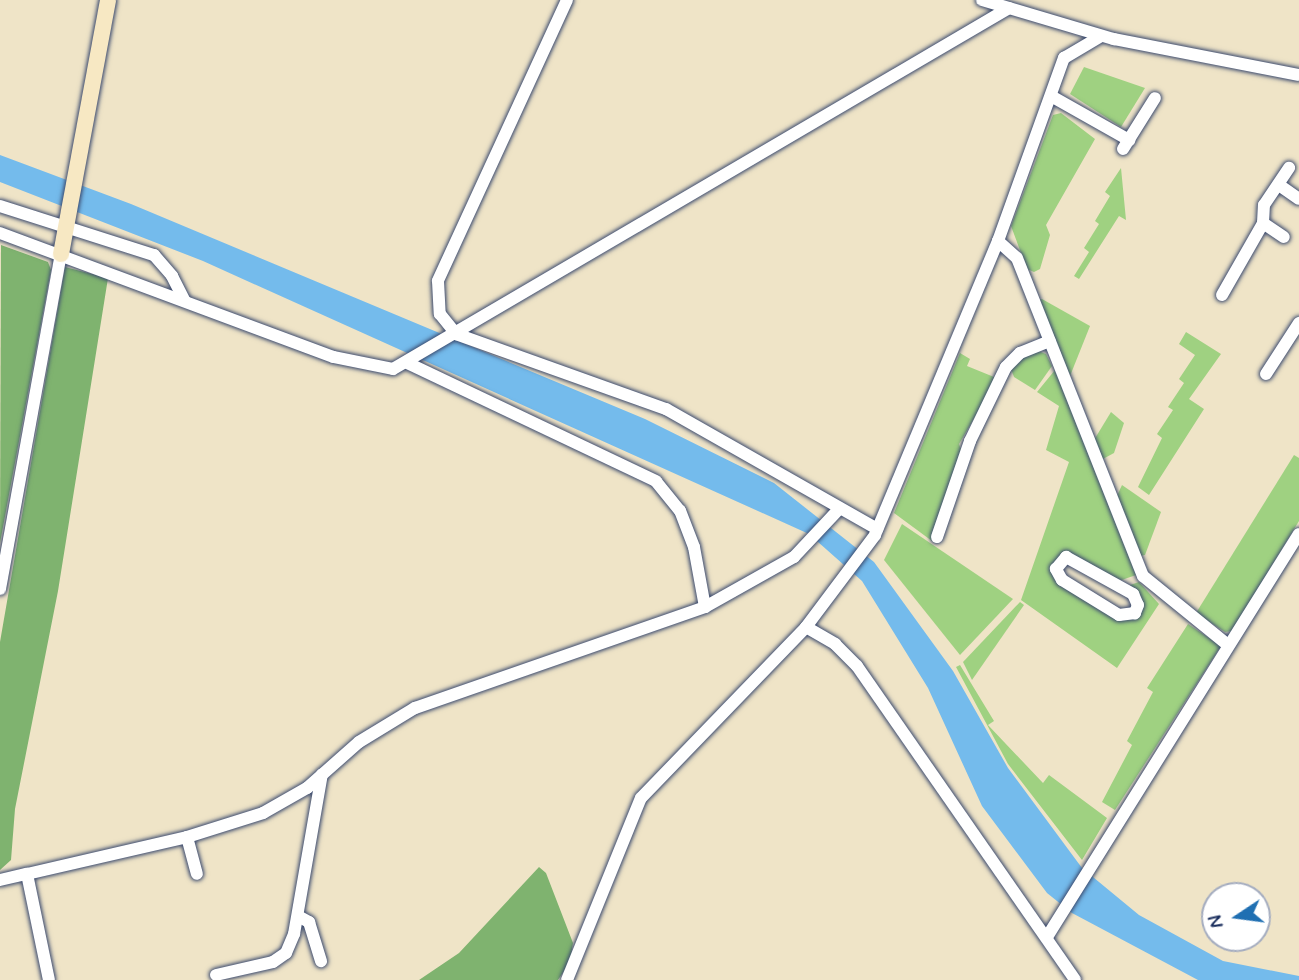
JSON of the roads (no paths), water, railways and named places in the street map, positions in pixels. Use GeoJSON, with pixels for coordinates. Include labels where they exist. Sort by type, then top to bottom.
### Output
{"type":"FeatureCollection","features":[{"type":"Feature","properties":{"kind":"street"},"geometry":{"type":"LineString","coordinates":[[0,589],[108,0]]}},
{"type":"Feature","properties":{"kind":"street"},"geometry":{"type":"LineString","coordinates":[[567,0],[438,281],[440,314],[452,336],[666,409],[877,529]]}},
{"type":"Feature","properties":{"kind":"street"},"geometry":{"type":"LineString","coordinates":[[982,0],[1101,36],[1299,75]]}},
{"type":"Feature","properties":{"kind":"street"},"geometry":{"type":"LineString","coordinates":[[0,233],[367,367],[393,369],[1009,8]]}},
{"type":"Feature","properties":{"kind":"street"},"geometry":{"type":"LineString","coordinates":[[567,980],[641,798],[806,627],[871,544],[998,241],[1064,58],[1101,36]]}},
{"type":"Feature","properties":{"kind":"street"},"geometry":{"type":"LineString","coordinates":[[1051,96],[1126,145],[1156,99]]}},
{"type":"Feature","properties":{"kind":"street"},"geometry":{"type":"LineString","coordinates":[[1222,295],[1263,223],[1264,205],[1289,168]]}},
{"type":"Feature","properties":{"kind":"street"},"geometry":{"type":"LineString","coordinates":[[1279,185],[1299,200]]}},
{"type":"Feature","properties":{"kind":"street"},"geometry":{"type":"LineString","coordinates":[[0,206],[67,230],[154,255],[172,275],[185,302]]}},
{"type":"Feature","properties":{"kind":"street"},"geometry":{"type":"LineString","coordinates":[[1263,223],[1284,237]]}},
{"type":"Feature","properties":{"kind":"street"},"geometry":{"type":"LineString","coordinates":[[998,241],[1017,258],[1143,576],[1228,645]]}},
{"type":"Feature","properties":{"kind":"street"},"geometry":{"type":"LineString","coordinates":[[1266,374],[1299,323]]}},
{"type":"Feature","properties":{"kind":"street"},"geometry":{"type":"LineString","coordinates":[[937,537],[970,442],[1006,367],[1020,353],[1050,341]]}},
{"type":"Feature","properties":{"kind":"street"},"geometry":{"type":"LineString","coordinates":[[412,360],[656,481],[680,510],[689,535],[705,607]]}},
{"type":"Feature","properties":{"kind":"street"},"geometry":{"type":"LineString","coordinates":[[0,880],[187,837],[263,813],[289,800],[359,742],[415,708],[705,607],[779,568],[811,540],[840,508]]}},
{"type":"Feature","properties":{"kind":"street"},"geometry":{"type":"LineString","coordinates":[[1047,937],[1299,534]]}},
{"type":"Feature","properties":{"kind":"street"},"geometry":{"type":"LineString","coordinates":[[1070,557],[1118,585],[1138,601],[1132,616],[1119,615],[1062,580],[1056,565],[1070,557]]}},
{"type":"Feature","properties":{"kind":"street"},"geometry":{"type":"LineString","coordinates":[[1118,585],[1143,576]]}},
{"type":"Feature","properties":{"kind":"street"},"geometry":{"type":"LineString","coordinates":[[806,627],[835,644],[857,666],[1075,980]]}},
{"type":"Feature","properties":{"kind":"street"},"geometry":{"type":"LineString","coordinates":[[216,975],[282,958],[298,916],[322,774]]}},
{"type":"Feature","properties":{"kind":"street"},"geometry":{"type":"LineString","coordinates":[[187,837],[197,874]]}},
{"type":"Feature","properties":{"kind":"street"},"geometry":{"type":"LineString","coordinates":[[27,874],[48,980]]}},
{"type":"Feature","properties":{"kind":"street"},"geometry":{"type":"LineString","coordinates":[[298,916],[309,922],[321,961]]}},
{"type":"Feature","properties":{"kind":"water"},"geometry":{"type":"Polygon","coordinates":[[[0,155],[131,204],[645,419],[774,483],[874,562],[953,671],[1008,768],[1082,868],[1139,915],[1201,949],[1201,952],[1207,952],[1223,961],[1299,976],[1299,980],[1198,980],[1072,913],[1047,893],[982,806],[928,688],[862,581],[809,534],[203,261],[0,182],[0,155]]]}}]}
